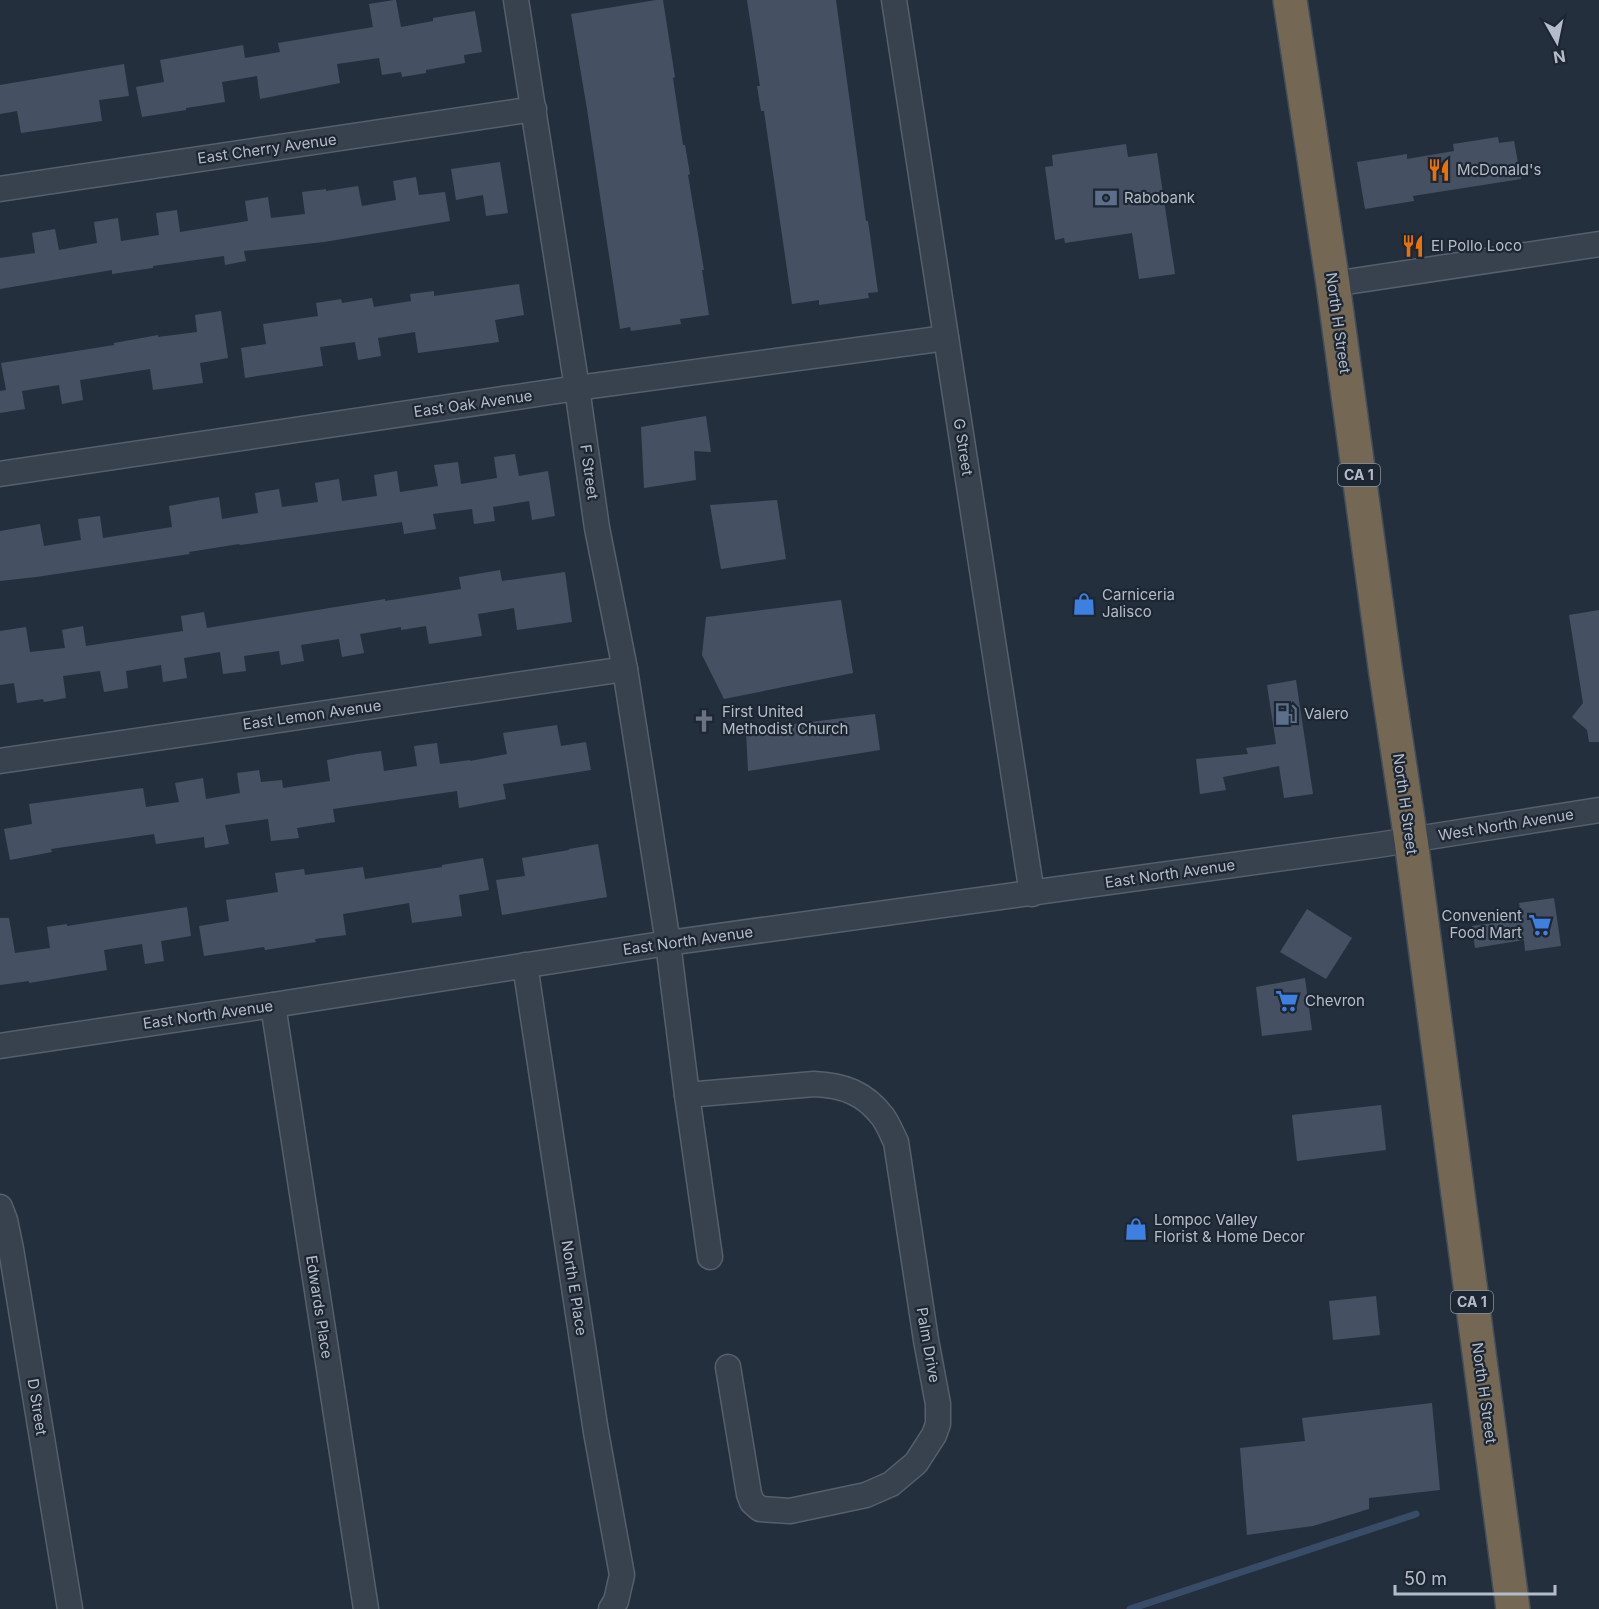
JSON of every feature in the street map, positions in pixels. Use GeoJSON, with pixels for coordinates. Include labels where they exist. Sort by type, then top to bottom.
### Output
{"type":"FeatureCollection","features":[{"type":"Feature","properties":{"kind":"highway","name":"North H Street"},"geometry":{"type":"LineString","coordinates":[[1290,0],[1333,284],[1411,840],[1513,1609]]}},
{"type":"Feature","properties":{"kind":"street","name":"F Street"},"geometry":{"type":"LineString","coordinates":[[516,0],[597,528],[625,669],[668,943]]}},
{"type":"Feature","properties":{"kind":"street","name":"G Street"},"geometry":{"type":"LineString","coordinates":[[894,0],[1032,894]]}},
{"type":"Feature","properties":{"kind":"street","name":"East Cherry Avenue"},"geometry":{"type":"LineString","coordinates":[[0,189],[534,109]]}},
{"type":"Feature","properties":{"kind":"street"},"geometry":{"type":"LineString","coordinates":[[1333,284],[1599,244]]}},
{"type":"Feature","properties":{"kind":"street","name":"East Oak Avenue"},"geometry":{"type":"LineString","coordinates":[[0,474],[577,388],[946,338]]}},
{"type":"Feature","properties":{"kind":"street","name":"East Lemon Avenue"},"geometry":{"type":"LineString","coordinates":[[0,761],[625,669]]}},
{"type":"Feature","properties":{"kind":"street","name":"West North Avenue"},"geometry":{"type":"LineString","coordinates":[[1378,845],[1599,810]]}},
{"type":"Feature","properties":{"kind":"street","name":"East North Avenue"},"geometry":{"type":"LineString","coordinates":[[0,1046],[668,943],[1378,845]]}},
{"type":"Feature","properties":{"kind":"street"},"geometry":{"type":"LineString","coordinates":[[668,943],[710,1257]]}},
{"type":"Feature","properties":{"kind":"street","name":"North E Place"},"geometry":{"type":"LineString","coordinates":[[525,965],[596,1432],[622,1575],[616,1601],[611,1609]]}},
{"type":"Feature","properties":{"kind":"street","name":"Edwards Place"},"geometry":{"type":"LineString","coordinates":[[273,1005],[366,1609]]}},
{"type":"Feature","properties":{"kind":"street","name":"Palm Drive"},"geometry":{"type":"LineString","coordinates":[[687,1095],[814,1084],[831,1085],[852,1090],[863,1097],[883,1117],[896,1142],[938,1404],[938,1424],[934,1435],[916,1463],[891,1484],[866,1495],[790,1511],[760,1509],[752,1502],[749,1494],[728,1367]]}},
{"type":"Feature","properties":{"kind":"street","name":"D Street"},"geometry":{"type":"LineString","coordinates":[[0,1207],[11,1249],[70,1609]]}},
{"type":"Feature","properties":{"kind":"building"},"geometry":{"type":"Polygon","coordinates":[[[396,0],[401,27],[433,21],[433,18],[475,11],[482,52],[464,55],[465,63],[402,77],[401,72],[382,75],[379,58],[337,64],[340,83],[260,99],[257,76],[222,82],[225,102],[142,117],[136,87],[164,82],[160,60],[243,45],[245,58],[280,52],[278,43],[373,27],[369,4],[396,0]]]}},
{"type":"Feature","properties":{"kind":"building"},"geometry":{"type":"Polygon","coordinates":[[[663,0],[709,315],[680,319],[681,324],[631,331],[630,327],[620,329],[571,14],[663,0]]]}},
{"type":"Feature","properties":{"kind":"building"},"geometry":{"type":"Polygon","coordinates":[[[747,0],[836,0],[878,292],[868,293],[869,298],[819,305],[819,300],[792,304],[764,111],[761,111],[757,86],[760,86],[747,0]]]}},
{"type":"Feature","properties":{"kind":"building"},"geometry":{"type":"Polygon","coordinates":[[[124,64],[129,96],[99,100],[102,121],[21,133],[17,111],[0,114],[0,85],[124,64]]]}},
{"type":"Feature","properties":{"kind":"building","name":"McDonald's"},"geometry":{"type":"Polygon","coordinates":[[[1498,137],[1499,143],[1514,141],[1521,179],[1413,196],[1414,201],[1365,209],[1357,162],[1407,154],[1407,159],[1454,151],[1453,144],[1498,137]]]}},
{"type":"Feature","properties":{"kind":"building","name":"Rabobank"},"geometry":{"type":"Polygon","coordinates":[[[1126,144],[1128,157],[1157,153],[1175,274],[1139,279],[1132,233],[1065,243],[1064,238],[1055,240],[1045,167],[1053,166],[1052,155],[1126,144]]]}},
{"type":"Feature","properties":{"kind":"building"},"geometry":{"type":"Polygon","coordinates":[[[500,162],[508,213],[486,216],[483,195],[456,200],[451,169],[500,162]]]}},
{"type":"Feature","properties":{"kind":"building"},"geometry":{"type":"Polygon","coordinates":[[[416,177],[419,195],[445,192],[450,221],[324,242],[244,251],[246,261],[225,265],[224,256],[112,274],[112,270],[0,289],[0,258],[35,253],[32,233],[55,229],[59,250],[97,243],[94,222],[118,218],[121,241],[159,235],[156,213],[177,210],[180,232],[248,221],[245,201],[268,197],[271,218],[305,214],[302,192],[358,186],[362,206],[396,200],[393,181],[416,177]]]}},
{"type":"Feature","properties":{"kind":"building"},"geometry":{"type":"Polygon","coordinates":[[[519,284],[524,315],[495,320],[499,342],[418,353],[415,332],[378,338],[381,356],[358,360],[355,342],[320,347],[323,366],[245,378],[241,348],[266,344],[263,324],[318,316],[316,303],[341,299],[342,303],[372,298],[374,307],[411,301],[410,294],[434,291],[434,296],[519,284]]]}},
{"type":"Feature","properties":{"kind":"building"},"geometry":{"type":"Polygon","coordinates":[[[221,311],[228,358],[200,363],[203,383],[153,390],[150,369],[80,380],[83,400],[62,404],[59,385],[22,391],[25,409],[0,413],[0,391],[6,390],[1,363],[114,345],[114,343],[158,335],[158,337],[197,332],[195,315],[221,311]]]}},
{"type":"Feature","properties":{"kind":"building"},"geometry":{"type":"Polygon","coordinates":[[[706,416],[711,452],[694,451],[696,480],[644,488],[641,427],[706,416]]]}},
{"type":"Feature","properties":{"kind":"building"},"geometry":{"type":"Polygon","coordinates":[[[515,454],[519,476],[548,471],[555,516],[532,520],[529,501],[493,507],[495,521],[474,524],[472,509],[433,514],[436,529],[404,534],[402,522],[239,544],[189,552],[190,554],[0,581],[0,531],[40,524],[44,546],[81,540],[78,519],[100,516],[103,538],[172,527],[169,506],[219,497],[222,519],[258,513],[255,493],[279,489],[282,507],[318,502],[315,483],[339,479],[342,501],[377,496],[374,475],[397,471],[400,492],[438,486],[434,465],[458,462],[461,484],[497,478],[494,457],[515,454]]]}},
{"type":"Feature","properties":{"kind":"building"},"geometry":{"type":"Polygon","coordinates":[[[777,500],[786,559],[721,569],[710,505],[777,500]]]}},
{"type":"Feature","properties":{"kind":"building"},"geometry":{"type":"Polygon","coordinates":[[[500,570],[502,581],[565,572],[572,622],[517,630],[514,608],[478,614],[482,636],[429,644],[426,626],[401,630],[401,627],[360,634],[364,653],[342,657],[339,639],[301,645],[304,661],[281,665],[279,651],[244,656],[246,671],[223,674],[220,652],[184,658],[187,678],[163,682],[161,665],[126,671],[128,688],[104,692],[100,671],[63,676],[66,698],[44,702],[43,699],[17,703],[14,683],[0,685],[0,631],[26,627],[30,652],[65,648],[62,630],[83,626],[86,646],[183,631],[181,616],[204,612],[207,628],[461,589],[459,577],[500,570]]]}},
{"type":"Feature","properties":{"kind":"building"},"geometry":{"type":"Polygon","coordinates":[[[841,600],[853,673],[724,699],[702,655],[706,617],[841,600]]]}},
{"type":"Feature","properties":{"kind":"building"},"geometry":{"type":"Polygon","coordinates":[[[1599,610],[1599,742],[1589,742],[1587,730],[1572,717],[1583,703],[1569,615],[1599,610]]]}},
{"type":"Feature","properties":{"kind":"building","name":"Valero"},"geometry":{"type":"Polygon","coordinates":[[[1296,680],[1313,794],[1284,798],[1279,766],[1223,777],[1226,790],[1200,794],[1196,759],[1248,754],[1246,748],[1276,744],[1267,685],[1296,680]]]}},
{"type":"Feature","properties":{"kind":"building"},"geometry":{"type":"Polygon","coordinates":[[[875,714],[880,750],[748,771],[746,730],[875,714]]]}},
{"type":"Feature","properties":{"kind":"building"},"geometry":{"type":"Polygon","coordinates":[[[557,725],[561,746],[586,742],[591,770],[503,784],[506,799],[459,808],[457,791],[333,809],[335,822],[297,828],[299,838],[271,841],[268,819],[225,825],[229,844],[205,848],[204,837],[156,844],[154,834],[51,849],[52,852],[10,860],[4,829],[32,824],[29,804],[143,788],[146,807],[179,802],[175,783],[203,778],[206,799],[240,793],[237,773],[259,770],[261,782],[282,780],[283,788],[330,781],[327,760],[381,751],[384,771],[417,766],[414,746],[437,743],[440,764],[470,761],[507,754],[503,733],[557,725]]]}},
{"type":"Feature","properties":{"kind":"building"},"geometry":{"type":"Polygon","coordinates":[[[598,844],[607,897],[502,915],[496,880],[525,876],[522,858],[598,844]]]}},
{"type":"Feature","properties":{"kind":"building"},"geometry":{"type":"Polygon","coordinates":[[[483,858],[489,890],[459,895],[462,916],[412,923],[409,903],[343,914],[346,935],[265,950],[264,947],[204,956],[199,926],[229,921],[226,900],[278,892],[275,873],[304,869],[305,875],[363,867],[365,879],[483,858]]]}},
{"type":"Feature","properties":{"kind":"building","name":"Convenient Food Mart"},"geometry":{"type":"Polygon","coordinates":[[[1554,898],[1561,946],[1525,951],[1524,940],[1475,948],[1472,926],[1521,919],[1519,903],[1554,898]]]}},
{"type":"Feature","properties":{"kind":"building"},"geometry":{"type":"Polygon","coordinates":[[[187,907],[191,936],[161,941],[164,961],[145,964],[142,944],[104,950],[107,970],[29,983],[29,981],[0,985],[0,918],[9,918],[15,953],[50,948],[47,927],[67,924],[67,926],[187,907]]]}},
{"type":"Feature","properties":{"kind":"building"},"geometry":{"type":"Polygon","coordinates":[[[1307,909],[1352,938],[1326,979],[1280,952],[1307,909]]]}},
{"type":"Feature","properties":{"kind":"building"},"geometry":{"type":"Polygon","coordinates":[[[1305,978],[1312,1030],[1262,1036],[1256,987],[1305,978]]]}},
{"type":"Feature","properties":{"kind":"building"},"geometry":{"type":"Polygon","coordinates":[[[1381,1105],[1386,1150],[1297,1161],[1292,1115],[1381,1105]]]}},
{"type":"Feature","properties":{"kind":"building"},"geometry":{"type":"Polygon","coordinates":[[[1376,1296],[1380,1335],[1333,1340],[1329,1301],[1376,1296]]]}},
{"type":"Feature","properties":{"kind":"building"},"geometry":{"type":"Polygon","coordinates":[[[1432,1403],[1440,1490],[1369,1498],[1369,1509],[1313,1526],[1247,1535],[1240,1448],[1305,1441],[1302,1418],[1432,1403]]]}},
{"type":"Feature","properties":{"kind":"waterway"},"geometry":{"type":"LineString","coordinates":[[1130,1609],[1416,1514]]}},
{"type":"Feature","properties":{"kind":"place","name":"McDonald's"},"geometry":{"type":"Point","coordinates":[1439,170]}},
{"type":"Feature","properties":{"kind":"place","name":"Rabobank"},"geometry":{"type":"Point","coordinates":[1106,198]}},
{"type":"Feature","properties":{"kind":"place","name":"El Pollo Loco"},"geometry":{"type":"Point","coordinates":[1413,246]}},
{"type":"Feature","properties":{"kind":"place","name":"Carniceria Jalisco"},"geometry":{"type":"Point","coordinates":[1084,604]}},
{"type":"Feature","properties":{"kind":"place","name":"Valero"},"geometry":{"type":"Point","coordinates":[1286,714]}},
{"type":"Feature","properties":{"kind":"place","name":"First United Methodist Church"},"geometry":{"type":"Point","coordinates":[704,721]}},
{"type":"Feature","properties":{"kind":"place","name":"Convenient Food Mart"},"geometry":{"type":"Point","coordinates":[1540,925]}},
{"type":"Feature","properties":{"kind":"place","name":"Chevron"},"geometry":{"type":"Point","coordinates":[1287,1001]}},
{"type":"Feature","properties":{"kind":"place","name":"Lompoc Valley Florist & Home Decor"},"geometry":{"type":"Point","coordinates":[1136,1229]}}]}
